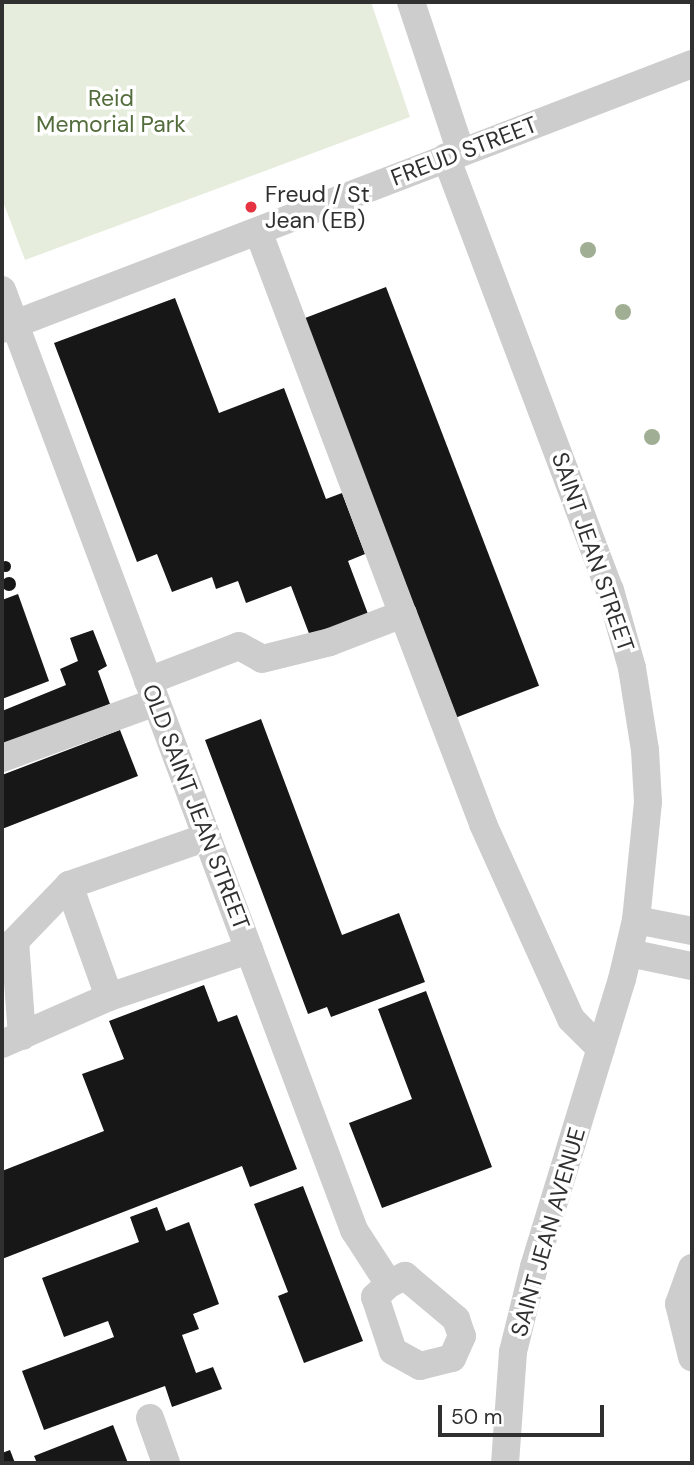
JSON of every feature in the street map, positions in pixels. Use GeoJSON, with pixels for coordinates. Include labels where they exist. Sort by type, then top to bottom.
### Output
{"type":"FeatureCollection","features":[{"type":"Feature","properties":{"kind":"street","name":"SAINT JEAN STREET"},"geometry":{"type":"LineString","coordinates":[[411,2],[453,154],[625,637],[641,712],[648,802],[636,920],[590,1086]]}},
{"type":"Feature","properties":{"kind":"street","name":"FREUD STREET"},"geometry":{"type":"LineString","coordinates":[[8,327],[453,154],[690,72]]}},
{"type":"Feature","properties":{"kind":"street"},"geometry":{"type":"LineString","coordinates":[[258,231],[482,824],[571,1019],[601,1049]]}},
{"type":"Feature","properties":{"kind":"street"},"geometry":{"type":"LineString","coordinates":[[2,290],[8,327]]}},
{"type":"Feature","properties":{"kind":"street","name":"OLD SAINT JEAN STREET"},"geometry":{"type":"LineString","coordinates":[[8,327],[152,692],[354,1230],[390,1284]]}},
{"type":"Feature","properties":{"kind":"street"},"geometry":{"type":"LineString","coordinates":[[2,758],[152,692],[239,646],[262,659],[330,642],[403,614]]}},
{"type":"Feature","properties":{"kind":"street"},"geometry":{"type":"LineString","coordinates":[[207,837],[69,885],[15,941],[12,1040],[109,997],[249,950]]}},
{"type":"Feature","properties":{"kind":"street"},"geometry":{"type":"LineString","coordinates":[[69,885],[109,997]]}},
{"type":"Feature","properties":{"kind":"street"},"geometry":{"type":"LineString","coordinates":[[636,920],[692,931]]}},
{"type":"Feature","properties":{"kind":"street"},"geometry":{"type":"LineString","coordinates":[[629,953],[692,966]]}},
{"type":"Feature","properties":{"kind":"street","name":"SAINT JEAN AVENUE"},"geometry":{"type":"LineString","coordinates":[[505,1463],[513,1352],[534,1267],[590,1086]]}},
{"type":"Feature","properties":{"kind":"street"},"geometry":{"type":"LineString","coordinates":[[692,1268],[679,1304],[692,1357]]}},
{"type":"Feature","properties":{"kind":"street"},"geometry":{"type":"LineString","coordinates":[[150,1418],[166,1463]]}},
{"type":"Feature","properties":{"kind":"green space","name":"Reid Memorial Park"},"geometry":{"type":"Polygon","coordinates":[[[2,2],[371,2],[410,117],[25,260],[2,199],[2,2]]]}},
{"type":"Feature","properties":{"kind":"building"},"geometry":{"type":"Polygon","coordinates":[[[386,287],[539,686],[457,717],[304,319],[386,287]]]}},
{"type":"Feature","properties":{"kind":"building"},"geometry":{"type":"Polygon","coordinates":[[[175,298],[219,413],[284,388],[326,499],[342,493],[365,554],[348,561],[371,622],[313,644],[291,586],[246,603],[238,581],[216,589],[212,577],[172,592],[157,554],[137,562],[54,343],[175,298]]]}},
{"type":"Feature","properties":{"kind":"building"},"geometry":{"type":"Polygon","coordinates":[[[5,561],[9,562],[9,570],[5,571],[1,570],[0,566],[1,562],[5,561]]]}},
{"type":"Feature","properties":{"kind":"building"},"geometry":{"type":"Polygon","coordinates":[[[6,577],[12,577],[16,584],[12,591],[6,591],[2,587],[2,581],[6,577]]]}},
{"type":"Feature","properties":{"kind":"building"},"geometry":{"type":"Polygon","coordinates":[[[18,594],[49,681],[2,699],[2,600],[18,594]]]}},
{"type":"Feature","properties":{"kind":"building"},"geometry":{"type":"Polygon","coordinates":[[[93,630],[107,666],[98,671],[110,704],[2,747],[2,711],[66,685],[60,669],[78,661],[70,638],[93,630]]]}},
{"type":"Feature","properties":{"kind":"building"},"geometry":{"type":"Polygon","coordinates":[[[261,719],[342,935],[399,913],[425,982],[331,1017],[327,1007],[308,1014],[205,740],[261,719]]]}},
{"type":"Feature","properties":{"kind":"building"},"geometry":{"type":"Polygon","coordinates":[[[120,730],[138,776],[2,829],[2,775],[120,730]]]}},
{"type":"Feature","properties":{"kind":"building"},"geometry":{"type":"Polygon","coordinates":[[[204,985],[218,1022],[237,1015],[297,1169],[250,1187],[242,1166],[2,1259],[2,1171],[104,1131],[82,1074],[124,1059],[109,1021],[204,985]]]}},
{"type":"Feature","properties":{"kind":"building"},"geometry":{"type":"Polygon","coordinates":[[[426,991],[492,1167],[382,1208],[349,1123],[412,1099],[378,1009],[426,991]]]}},
{"type":"Feature","properties":{"kind":"building"},"geometry":{"type":"Polygon","coordinates":[[[303,1186],[363,1341],[304,1363],[278,1296],[288,1292],[254,1204],[303,1186]]]}},
{"type":"Feature","properties":{"kind":"building"},"geometry":{"type":"Polygon","coordinates":[[[157,1207],[166,1231],[189,1222],[219,1304],[193,1314],[199,1329],[182,1335],[196,1373],[213,1367],[222,1389],[172,1407],[165,1386],[44,1430],[22,1371],[114,1337],[108,1321],[64,1337],[42,1278],[139,1242],[130,1217],[157,1207]]]}},
{"type":"Feature","properties":{"kind":"building"},"geometry":{"type":"Polygon","coordinates":[[[113,1425],[128,1463],[37,1463],[34,1456],[113,1425]]]}},
{"type":"Feature","properties":{"kind":"building"},"geometry":{"type":"Polygon","coordinates":[[[10,1450],[15,1463],[2,1463],[2,1453],[10,1450]]]}},
{"type":"Feature","properties":{"kind":"place","name":"Freud / St Jean (EB)"},"geometry":{"type":"Point","coordinates":[251,207]}}]}
